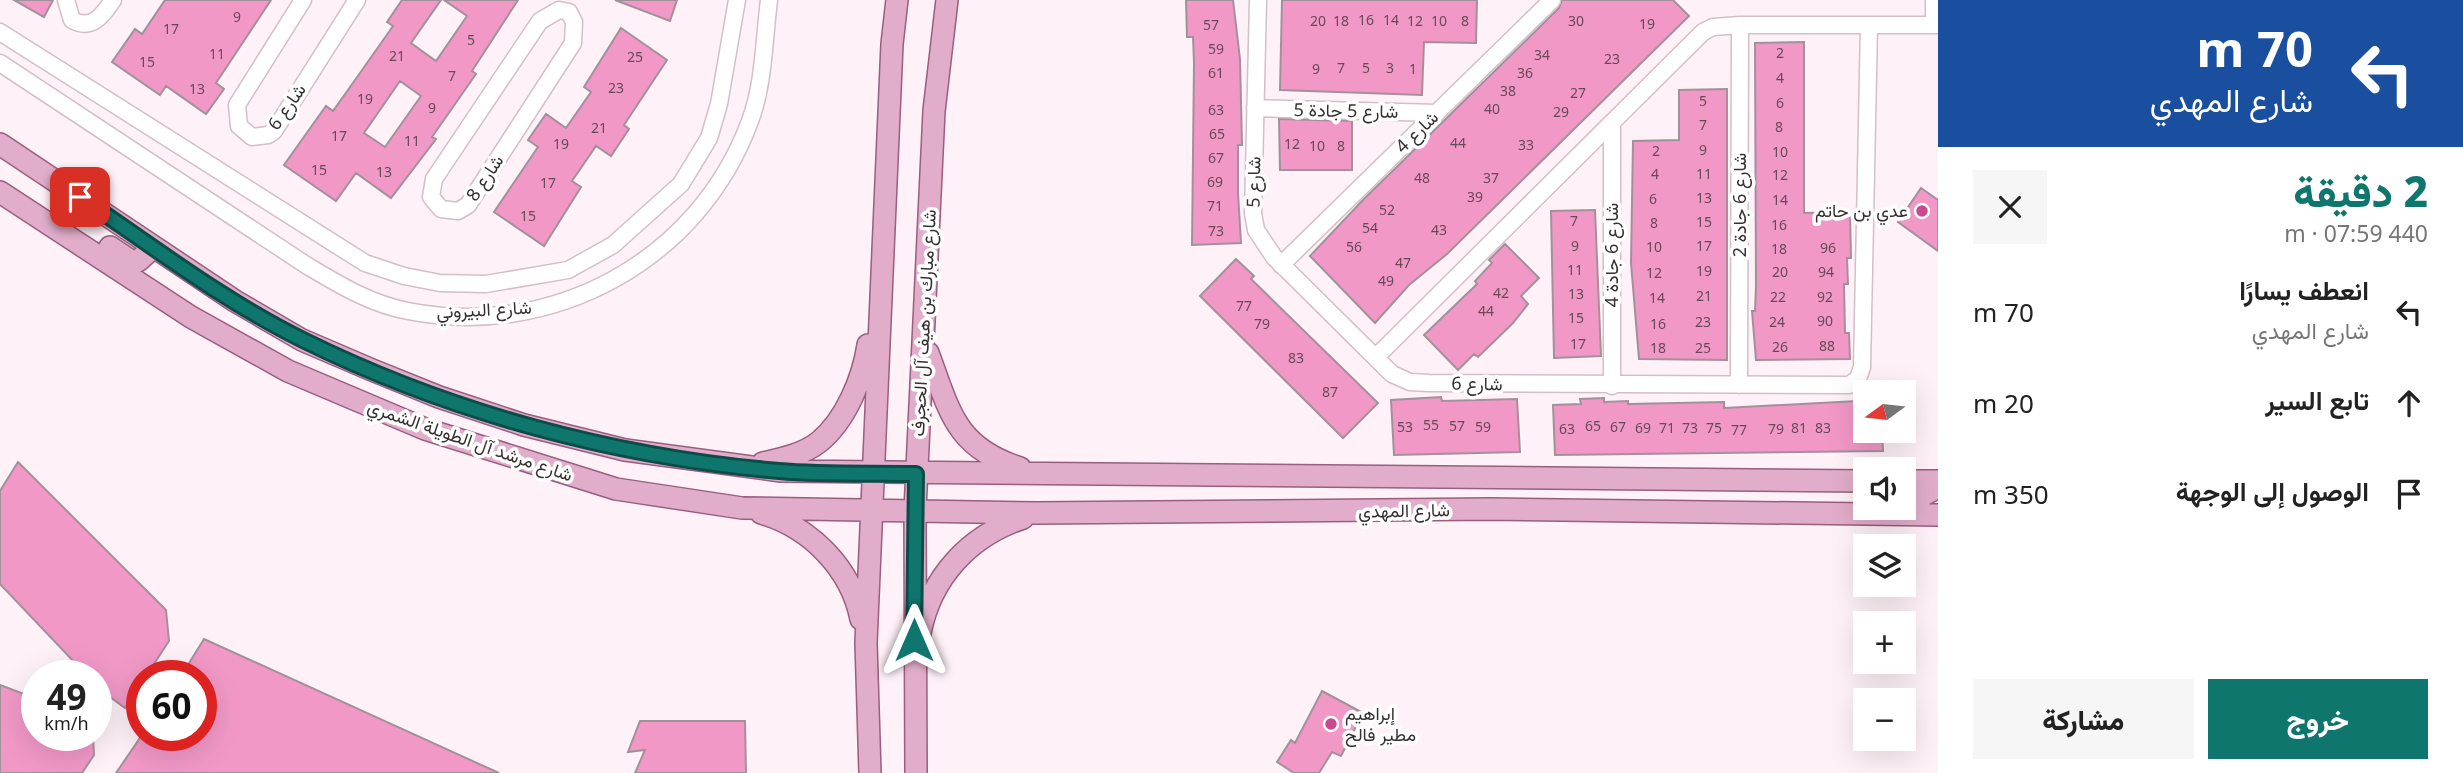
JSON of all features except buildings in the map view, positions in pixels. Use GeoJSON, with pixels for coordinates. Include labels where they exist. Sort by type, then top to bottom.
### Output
{"type":"FeatureCollection","features":[{"type":"Feature","properties":{"kind":"main road"},"geometry":{"type":"LineString","coordinates":[[870,773],[866,643],[870,510],[881,260],[897,0]]}},
{"type":"Feature","properties":{"kind":"main road","name":"شارع مبارك بن هيف آل الحجرف"},"geometry":{"type":"LineString","coordinates":[[916,773],[916,474],[934,111],[947,0]]}},
{"type":"Feature","properties":{"kind":"main road","name":"شارع مرشد آل الطويلة الشمري"},"geometry":{"type":"LineString","coordinates":[[0,144],[235,301],[302,340],[439,397],[524,425],[625,450],[746,467],[872,473]]}},
{"type":"Feature","properties":{"kind":"main road"},"geometry":{"type":"LineString","coordinates":[[2,193],[33,198],[131,261],[143,258],[148,243]]}},
{"type":"Feature","properties":{"kind":"main road","name":"شارع مرشد آل الطويلة الشمري"},"geometry":{"type":"LineString","coordinates":[[2,193],[191,317],[288,371],[425,429],[616,489],[742,508],[870,510]]}},
{"type":"Feature","properties":{"kind":"main road"},"geometry":{"type":"LineString","coordinates":[[746,467],[788,457],[819,442],[845,411],[865,365],[881,260]]}},
{"type":"Feature","properties":{"kind":"main road"},"geometry":{"type":"LineString","coordinates":[[924,343],[950,413],[970,443],[993,459],[1036,474]]}},
{"type":"Feature","properties":{"kind":"main road","name":"شارع المهدي"},"geometry":{"type":"LineString","coordinates":[[872,473],[1853,481]]}},
{"type":"Feature","properties":{"kind":"main road"},"geometry":{"type":"LineString","coordinates":[[1916,481],[1938,481]]}},
{"type":"Feature","properties":{"kind":"main road"},"geometry":{"type":"LineString","coordinates":[[1809,512],[1840,497],[1853,483]]}},
{"type":"Feature","properties":{"kind":"main road"},"geometry":{"type":"LineString","coordinates":[[1928,514],[1920,496],[1938,487]]}},
{"type":"Feature","properties":{"kind":"main road"},"geometry":{"type":"LineString","coordinates":[[742,508],[780,519],[814,539],[841,569],[858,604],[866,643]]}},
{"type":"Feature","properties":{"kind":"main road","name":"شارع المهدي"},"geometry":{"type":"LineString","coordinates":[[870,510],[1037,513],[1490,509],[1928,514]]}},
{"type":"Feature","properties":{"kind":"main road"},"geometry":{"type":"LineString","coordinates":[[914,666],[922,621],[938,583],[955,561],[964,550],[998,526],[1037,513]]}},
{"type":"Feature","properties":{"kind":"street"},"geometry":{"type":"LineString","coordinates":[[66,0],[72,20],[85,24],[103,16],[113,0]]}},
{"type":"Feature","properties":{"kind":"street","name":"شارع 6"},"geometry":{"type":"LineString","coordinates":[[303,0],[237,105],[239,126],[252,137],[274,131],[357,0]]}},
{"type":"Feature","properties":{"kind":"street","name":"شارع البيروني"},"geometry":{"type":"LineString","coordinates":[[1,38],[30,51],[365,263],[440,283],[486,284],[568,270],[612,245],[681,184],[709,138],[719,104],[737,0]]}},
{"type":"Feature","properties":{"kind":"street","name":"شارع البيروني"},"geometry":{"type":"LineString","coordinates":[[0,63],[356,294],[406,311],[445,316],[492,314],[544,307],[582,297],[673,240],[707,201],[750,120],[761,73],[769,0]]}},
{"type":"Feature","properties":{"kind":"street","name":"شارع 5"},"geometry":{"type":"LineString","coordinates":[[1258,0],[1253,214],[1264,245],[1376,357]]}},
{"type":"Feature","properties":{"kind":"street","name":"شارع 4"},"geometry":{"type":"LineString","coordinates":[[1282,265],[1552,0]]}},
{"type":"Feature","properties":{"kind":"street"},"geometry":{"type":"LineString","coordinates":[[1376,357],[1703,33],[1713,27],[1740,25],[1936,25],[1934,0]]}},
{"type":"Feature","properties":{"kind":"street","name":"شارع 8"},"geometry":{"type":"LineString","coordinates":[[573,6],[573,43],[476,194],[468,205],[458,211],[442,209],[431,197],[434,178],[540,21],[559,10],[573,6]]}},
{"type":"Feature","properties":{"kind":"street","name":"شارع 6 جادة 2"},"geometry":{"type":"LineString","coordinates":[[1739,385],[1740,25]]}},
{"type":"Feature","properties":{"kind":"street","name":"شارع 6"},"geometry":{"type":"LineString","coordinates":[[1376,357],[1392,374],[1410,382],[1612,386],[1849,385],[1858,379],[1862,368],[1869,25]]}},
{"type":"Feature","properties":{"kind":"street"},"geometry":{"type":"LineString","coordinates":[[15,73],[15,56],[30,51]]}},
{"type":"Feature","properties":{"kind":"street","name":"شارع 5 جادة 5"},"geometry":{"type":"LineString","coordinates":[[1255,108],[1437,113]]}},
{"type":"Feature","properties":{"kind":"street","name":"شارع 6 جادة 4"},"geometry":{"type":"LineString","coordinates":[[1612,124],[1612,386]]}},
{"type":"Feature","properties":{"kind":"place","name":"عدي بن حاتم"},"geometry":{"type":"Point","coordinates":[1922,211]}},
{"type":"Feature","properties":{"kind":"place","name":"إبراهيم مطير فالح"},"geometry":{"type":"Point","coordinates":[1331,724]}},
{"type":"Feature","properties":{"kind":"route"},"geometry":{"type":"LineString","coordinates":[[80,197],[235,301],[302,340],[460,404],[524,425],[625,450],[781,471],[916,474],[914,640]]}}]}
